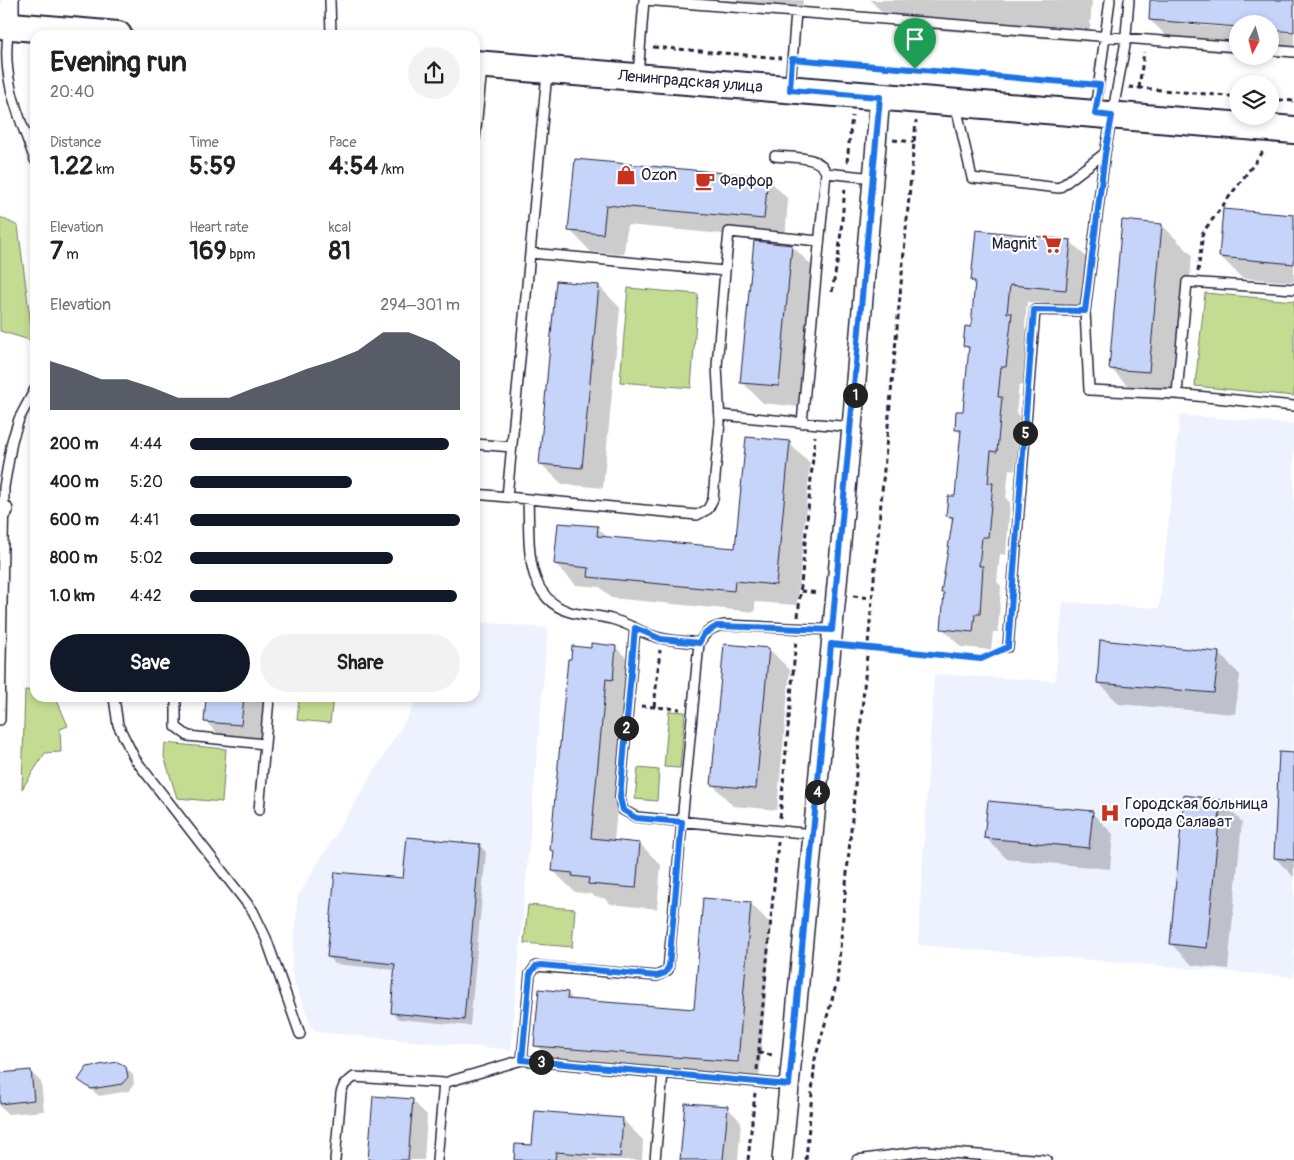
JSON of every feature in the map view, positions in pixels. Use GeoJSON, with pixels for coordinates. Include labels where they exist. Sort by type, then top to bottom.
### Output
{"type":"FeatureCollection","features":[{"type":"Feature","properties":{"kind":"street"},"geometry":{"type":"LineString","coordinates":[[9,0],[5,26],[55,30]]}},
{"type":"Feature","properties":{"kind":"street","name":"Ленинградская улица"},"geometry":{"type":"LineString","coordinates":[[480,65],[1294,130]]}},
{"type":"Feature","properties":{"kind":"street"},"geometry":{"type":"LineString","coordinates":[[782,1160],[852,427],[880,97]]}},
{"type":"Feature","properties":{"kind":"lane"},"geometry":{"type":"LineString","coordinates":[[330,0],[330,30]]}},
{"type":"Feature","properties":{"kind":"lane"},"geometry":{"type":"LineString","coordinates":[[638,77],[644,0],[1229,46]]}},
{"type":"Feature","properties":{"kind":"lane"},"geometry":{"type":"LineString","coordinates":[[1110,0],[1100,85],[1104,115],[1105,154],[1085,311],[1089,390],[1177,394],[1294,406]]}},
{"type":"Feature","properties":{"kind":"lane"},"geometry":{"type":"LineString","coordinates":[[1104,115],[1118,86],[1126,38],[1129,0]]}},
{"type":"Feature","properties":{"kind":"lane"},"geometry":{"type":"LineString","coordinates":[[790,90],[796,12]]}},
{"type":"Feature","properties":{"kind":"lane"},"geometry":{"type":"LineString","coordinates":[[5,26],[8,79],[30,145]]}},
{"type":"Feature","properties":{"kind":"lane"},"geometry":{"type":"LineString","coordinates":[[1279,51],[1294,52]]}},
{"type":"Feature","properties":{"kind":"lane"},"geometry":{"type":"LineString","coordinates":[[507,497],[547,70]]}},
{"type":"Feature","properties":{"kind":"lane"},"geometry":{"type":"LineString","coordinates":[[955,103],[957,119],[972,178],[1059,188],[1105,154]]}},
{"type":"Feature","properties":{"kind":"lane"},"geometry":{"type":"LineString","coordinates":[[775,156],[815,161],[823,166],[826,173],[802,423]]}},
{"type":"Feature","properties":{"kind":"lane"},"geometry":{"type":"LineString","coordinates":[[826,173],[874,178]]}},
{"type":"Feature","properties":{"kind":"lane"},"geometry":{"type":"LineString","coordinates":[[480,494],[696,515],[704,512],[712,499],[720,415],[717,366],[729,232],[819,241]]}},
{"type":"Feature","properties":{"kind":"lane"},"geometry":{"type":"LineString","coordinates":[[530,253],[725,271]]}},
{"type":"Feature","properties":{"kind":"lane"},"geometry":{"type":"LineString","coordinates":[[1177,394],[1187,282],[1294,289]]}},
{"type":"Feature","properties":{"kind":"lane"},"geometry":{"type":"LineString","coordinates":[[1008,647],[1034,310],[1085,311]]}},
{"type":"Feature","properties":{"kind":"lane"},"geometry":{"type":"LineString","coordinates":[[0,720],[1,511],[12,442],[19,419],[30,398]]}},
{"type":"Feature","properties":{"kind":"lane"},"geometry":{"type":"LineString","coordinates":[[720,415],[852,427]]}},
{"type":"Feature","properties":{"kind":"lane"},"geometry":{"type":"LineString","coordinates":[[480,444],[512,447]]}},
{"type":"Feature","properties":{"kind":"lane"},"geometry":{"type":"LineString","coordinates":[[528,499],[531,565],[534,579],[547,598],[556,606],[570,612],[609,618],[661,639],[699,643]]}},
{"type":"Feature","properties":{"kind":"lane"},"geometry":{"type":"LineString","coordinates":[[522,1060],[530,974],[536,966],[657,976],[668,970],[699,643],[704,634],[717,626],[797,628],[831,637]]}},
{"type":"Feature","properties":{"kind":"lane"},"geometry":{"type":"LineString","coordinates":[[635,628],[620,806],[627,814],[636,818],[813,834]]}},
{"type":"Feature","properties":{"kind":"lane"},"geometry":{"type":"LineString","coordinates":[[115,702],[118,725],[135,759],[253,911],[266,938],[300,1034]]}},
{"type":"Feature","properties":{"kind":"lane"},"geometry":{"type":"LineString","coordinates":[[176,702],[176,727],[188,736],[265,744]]}},
{"type":"Feature","properties":{"kind":"lane"},"geometry":{"type":"LineString","coordinates":[[259,810],[269,702]]}},
{"type":"Feature","properties":{"kind":"lane"},"geometry":{"type":"LineString","coordinates":[[335,1160],[341,1093],[348,1080],[362,1076],[444,1084],[522,1060],[789,1085]]}},
{"type":"Feature","properties":{"kind":"lane"},"geometry":{"type":"LineString","coordinates":[[655,1160],[663,1073]]}},
{"type":"Feature","properties":{"kind":"lane"},"geometry":{"type":"LineString","coordinates":[[437,1160],[444,1084]]}},
{"type":"Feature","properties":{"kind":"lane"},"geometry":{"type":"LineString","coordinates":[[857,1160],[924,1151],[1046,1160]]}},
{"type":"Feature","properties":{"kind":"path"},"geometry":{"type":"LineString","coordinates":[[1139,88],[1146,40]]}},
{"type":"Feature","properties":{"kind":"path"},"geometry":{"type":"LineString","coordinates":[[640,46],[1100,85]]}},
{"type":"Feature","properties":{"kind":"path"},"geometry":{"type":"LineString","coordinates":[[1118,86],[1229,96]]}},
{"type":"Feature","properties":{"kind":"path"},"geometry":{"type":"LineString","coordinates":[[806,1160],[815,1058],[836,982],[918,100]]}},
{"type":"Feature","properties":{"kind":"path"},"geometry":{"type":"LineString","coordinates":[[1279,101],[1294,102]]}},
{"type":"Feature","properties":{"kind":"path"},"geometry":{"type":"LineString","coordinates":[[1197,282],[1203,232],[1266,148]]}},
{"type":"Feature","properties":{"kind":"path"},"geometry":{"type":"LineString","coordinates":[[832,292],[839,252]]}},
{"type":"Feature","properties":{"kind":"path"},"geometry":{"type":"LineString","coordinates":[[748,1160],[816,424]]}},
{"type":"Feature","properties":{"kind":"path"},"geometry":{"type":"LineString","coordinates":[[831,637],[868,648],[981,659],[1008,647]]}},
{"type":"Feature","properties":{"kind":"path"},"geometry":{"type":"LineString","coordinates":[[654,707],[661,639]]}},
{"type":"Feature","properties":{"kind":"path"},"geometry":{"type":"LineString","coordinates":[[628,704],[693,710]]}},
{"type":"Feature","properties":{"kind":"shaded area","name":"Городская больница города Салават"},"geometry":{"type":"Polygon","coordinates":[[[1180,415],[1294,424],[1294,977],[918,945],[934,674],[1055,681],[1063,602],[1159,608],[1180,415]]]}},
{"type":"Feature","properties":{"kind":"shaded area"},"geometry":{"type":"Polygon","coordinates":[[[480,622],[548,628],[511,1050],[317,1032],[312,1028],[291,972],[298,896],[417,702],[480,702],[480,622]]]}},
{"type":"Feature","properties":{"kind":"green space"},"geometry":{"type":"Polygon","coordinates":[[[0,217],[18,226],[30,318],[30,340],[0,331],[0,217]]]}},
{"type":"Feature","properties":{"kind":"green space"},"geometry":{"type":"Polygon","coordinates":[[[628,288],[698,294],[691,388],[620,382],[628,288]]]}},
{"type":"Feature","properties":{"kind":"green space"},"geometry":{"type":"Polygon","coordinates":[[[1205,293],[1294,301],[1294,396],[1195,386],[1205,293]]]}},
{"type":"Feature","properties":{"kind":"green space"},"geometry":{"type":"Polygon","coordinates":[[[25,690],[30,690],[30,702],[58,702],[68,726],[60,729],[61,752],[45,753],[22,789],[25,690]]]}},
{"type":"Feature","properties":{"kind":"green space"},"geometry":{"type":"Polygon","coordinates":[[[299,702],[333,702],[330,723],[297,720],[299,702]]]}},
{"type":"Feature","properties":{"kind":"green space"},"geometry":{"type":"Polygon","coordinates":[[[669,711],[685,712],[680,768],[664,767],[669,711]]]}},
{"type":"Feature","properties":{"kind":"green space"},"geometry":{"type":"Polygon","coordinates":[[[165,743],[226,749],[222,802],[177,798],[164,756],[165,743]]]}},
{"type":"Feature","properties":{"kind":"green space"},"geometry":{"type":"Polygon","coordinates":[[[638,768],[659,770],[657,801],[635,799],[638,768]]]}},
{"type":"Feature","properties":{"kind":"green space"},"geometry":{"type":"Polygon","coordinates":[[[528,905],[575,909],[572,947],[524,943],[528,905]]]}},
{"type":"Feature","properties":{"kind":"building"},"geometry":{"type":"Polygon","coordinates":[[[1150,0],[1294,0],[1294,32],[1279,31],[1279,15],[1229,15],[1229,26],[1149,20],[1150,0]]]}},
{"type":"Feature","properties":{"kind":"building"},"geometry":{"type":"Polygon","coordinates":[[[575,159],[768,177],[764,219],[606,205],[603,234],[568,231],[575,159]]]}},
{"type":"Feature","properties":{"kind":"building"},"geometry":{"type":"Polygon","coordinates":[[[1223,209],[1294,215],[1294,264],[1219,257],[1223,209]]]}},
{"type":"Feature","properties":{"kind":"building"},"geometry":{"type":"Polygon","coordinates":[[[1122,220],[1162,224],[1149,372],[1109,369],[1122,220]]]}},
{"type":"Feature","properties":{"kind":"building"},"geometry":{"type":"Polygon","coordinates":[[[976,230],[1071,240],[1066,290],[1010,285],[1007,313],[1012,313],[1006,367],[1001,367],[998,397],[1002,397],[997,452],[991,451],[988,483],[993,483],[988,537],[982,537],[979,566],[983,566],[980,614],[975,614],[973,632],[941,629],[944,593],[941,593],[953,517],[946,516],[948,496],[955,496],[961,430],[955,430],[956,411],[963,411],[969,347],[963,346],[965,326],[971,327],[975,281],[971,281],[976,230]]]}},
{"type":"Feature","properties":{"kind":"building"},"geometry":{"type":"Polygon","coordinates":[[[754,241],[792,245],[779,386],[740,383],[754,241]]]}},
{"type":"Feature","properties":{"kind":"building"},"geometry":{"type":"Polygon","coordinates":[[[556,281],[599,285],[582,468],[539,464],[556,281]]]}},
{"type":"Feature","properties":{"kind":"building"},"geometry":{"type":"Polygon","coordinates":[[[746,437],[790,441],[776,585],[735,581],[734,591],[588,577],[589,568],[554,564],[558,523],[598,526],[597,536],[735,548],[746,437]]]}},
{"type":"Feature","properties":{"kind":"building"},"geometry":{"type":"Polygon","coordinates":[[[1100,640],[1219,652],[1214,693],[1097,683],[1100,640]]]}},
{"type":"Feature","properties":{"kind":"building"},"geometry":{"type":"Polygon","coordinates":[[[591,643],[616,646],[613,680],[606,679],[591,838],[640,843],[636,888],[588,884],[589,878],[572,876],[573,873],[552,871],[554,851],[550,850],[568,659],[571,659],[572,646],[591,648],[591,643]]]}},
{"type":"Feature","properties":{"kind":"building"},"geometry":{"type":"Polygon","coordinates":[[[724,644],[769,648],[756,789],[711,785],[724,644]]]}},
{"type":"Feature","properties":{"kind":"building"},"geometry":{"type":"Polygon","coordinates":[[[206,702],[244,702],[241,725],[204,722],[206,702]]]}},
{"type":"Feature","properties":{"kind":"building"},"geometry":{"type":"Polygon","coordinates":[[[1279,752],[1294,753],[1294,860],[1274,858],[1279,752]]]}},
{"type":"Feature","properties":{"kind":"building"},"geometry":{"type":"Polygon","coordinates":[[[1184,795],[1221,800],[1207,948],[1170,944],[1184,795]]]}},
{"type":"Feature","properties":{"kind":"building"},"geometry":{"type":"Polygon","coordinates":[[[988,801],[1093,811],[1089,848],[984,838],[988,801]]]}},
{"type":"Feature","properties":{"kind":"building"},"geometry":{"type":"Polygon","coordinates":[[[407,837],[480,844],[464,1020],[391,1013],[395,964],[327,957],[335,872],[403,878],[407,837]]]}},
{"type":"Feature","properties":{"kind":"building"},"geometry":{"type":"Polygon","coordinates":[[[703,898],[751,902],[738,1062],[534,1046],[539,989],[568,992],[567,999],[694,1009],[703,898]]]}},
{"type":"Feature","properties":{"kind":"building"},"geometry":{"type":"Polygon","coordinates":[[[118,1062],[126,1067],[128,1077],[122,1084],[91,1089],[78,1080],[87,1067],[118,1062]]]}},
{"type":"Feature","properties":{"kind":"building"},"geometry":{"type":"Polygon","coordinates":[[[31,1070],[34,1100],[0,1104],[0,1073],[31,1070]]]}},
{"type":"Feature","properties":{"kind":"building"},"geometry":{"type":"Polygon","coordinates":[[[373,1096],[413,1099],[408,1160],[368,1160],[373,1096]]]}},
{"type":"Feature","properties":{"kind":"building"},"geometry":{"type":"Polygon","coordinates":[[[685,1103],[728,1106],[723,1160],[680,1160],[685,1103]]]}},
{"type":"Feature","properties":{"kind":"building"},"geometry":{"type":"Polygon","coordinates":[[[535,1111],[623,1118],[620,1157],[556,1152],[555,1160],[514,1160],[515,1144],[532,1145],[535,1111]]]}},
{"type":"Feature","properties":{"kind":"place","name":"Ozon"},"geometry":{"type":"Point","coordinates":[626,175]}},
{"type":"Feature","properties":{"kind":"place","name":"Фарфор"},"geometry":{"type":"Point","coordinates":[705,181]}},
{"type":"Feature","properties":{"kind":"place","name":"Magnit"},"geometry":{"type":"Point","coordinates":[1052,244]}},
{"type":"Feature","properties":{"kind":"place","name":"Городская больница города Салават"},"geometry":{"type":"Point","coordinates":[1110,813]}},
{"type":"Feature","properties":{"kind":"route"},"geometry":{"type":"LineString","coordinates":[[792,59],[915,69],[1100,85],[1095,114],[1112,116],[1105,154],[1085,311],[1034,310],[1008,647],[981,659],[831,644],[789,1085],[522,1060],[530,974],[536,966],[657,976],[668,970],[682,822],[636,818],[627,814],[620,806],[635,628],[661,639],[699,643],[704,634],[709,630],[717,626],[726,625],[832,630],[852,427],[880,97],[790,90],[792,59]]}}]}
